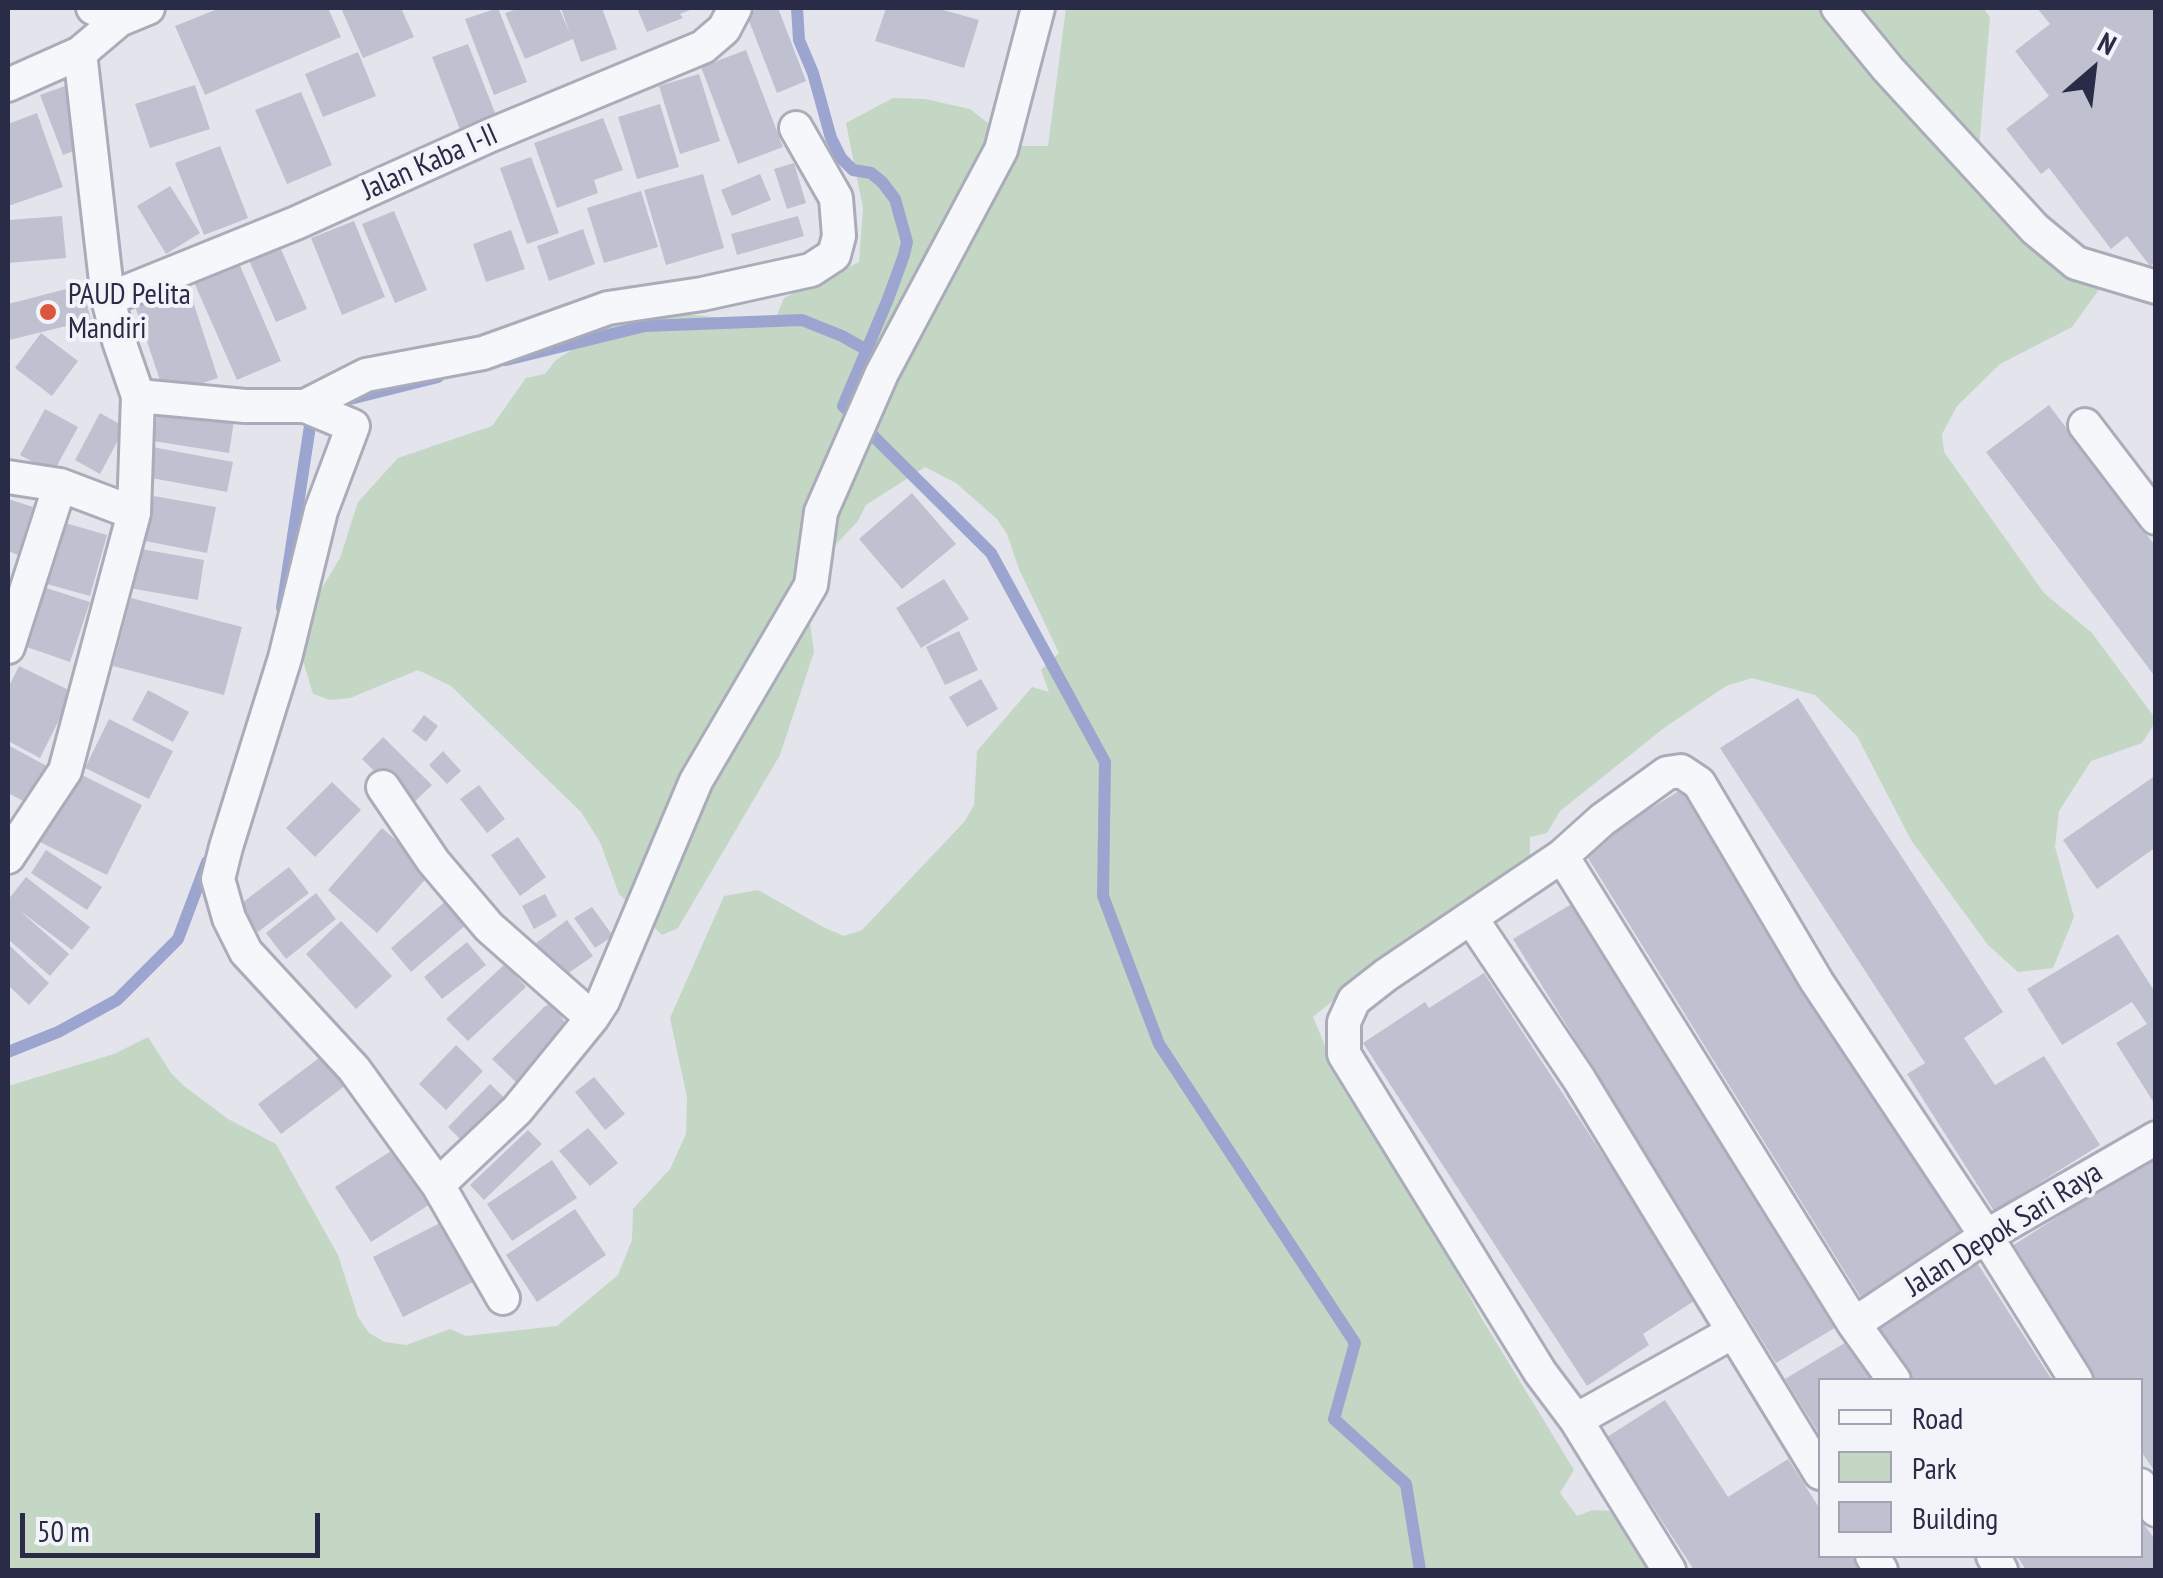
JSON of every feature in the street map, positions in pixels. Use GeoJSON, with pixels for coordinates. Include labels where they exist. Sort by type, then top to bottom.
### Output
{"type":"FeatureCollection","features":[{"type":"Feature","properties":{"kind":"street","name":"Jalan Kaba I-II"},"geometry":{"type":"LineString","coordinates":[[108,299],[296,223],[507,128],[703,47],[724,29],[735,8]]}},
{"type":"Feature","properties":{"kind":"street"},"geometry":{"type":"LineString","coordinates":[[438,1185],[517,1110],[603,1001],[696,782],[811,585],[821,512],[882,372],[1001,150],[1038,8]]}},
{"type":"Feature","properties":{"kind":"street"},"geometry":{"type":"LineString","coordinates":[[1838,8],[1888,69],[2035,228],[2076,264],[2155,287]]}},
{"type":"Feature","properties":{"kind":"street"},"geometry":{"type":"LineString","coordinates":[[8,85],[80,53],[120,12]]}},
{"type":"Feature","properties":{"kind":"street"},"geometry":{"type":"LineString","coordinates":[[8,857],[65,772],[134,513],[138,396],[108,299],[80,53]]}},
{"type":"Feature","properties":{"kind":"street"},"geometry":{"type":"LineString","coordinates":[[318,412],[366,375],[483,353],[608,308],[702,294],[812,270],[834,255],[839,236],[836,198],[796,128]]}},
{"type":"Feature","properties":{"kind":"street"},"geometry":{"type":"LineString","coordinates":[[138,396],[318,412],[353,426],[321,510],[285,658],[218,878],[229,918],[246,952],[354,1069],[438,1185],[503,1298]]}},
{"type":"Feature","properties":{"kind":"street"},"geometry":{"type":"LineString","coordinates":[[2085,425],[2156,518]]}},
{"type":"Feature","properties":{"kind":"street"},"geometry":{"type":"LineString","coordinates":[[8,477],[60,485],[134,513]]}},
{"type":"Feature","properties":{"kind":"street"},"geometry":{"type":"LineString","coordinates":[[8,647],[60,485]]}},
{"type":"Feature","properties":{"kind":"street"},"geometry":{"type":"LineString","coordinates":[[1669,1570],[1576,1420],[1540,1372],[1344,1054],[1344,1022],[1354,1000],[1386,974],[1562,856],[1602,820],[1667,773],[1681,771],[1699,783],[1817,982],[1986,1236],[2075,1378]]}},
{"type":"Feature","properties":{"kind":"street"},"geometry":{"type":"LineString","coordinates":[[384,787],[432,861],[489,926],[592,1018]]}},
{"type":"Feature","properties":{"kind":"street"},"geometry":{"type":"LineString","coordinates":[[1562,856],[1854,1324],[1893,1378]]}},
{"type":"Feature","properties":{"kind":"street"},"geometry":{"type":"LineString","coordinates":[[1471,918],[1579,1079],[1818,1470]]}},
{"type":"Feature","properties":{"kind":"street","name":"Jalan Depok Sari Raya"},"geometry":{"type":"LineString","coordinates":[[1854,1324],[1986,1236],[2156,1138]]}},
{"type":"Feature","properties":{"kind":"street"},"geometry":{"type":"LineString","coordinates":[[1576,1420],[1733,1332]]}},
{"type":"Feature","properties":{"kind":"green space"},"geometry":{"type":"Polygon","coordinates":[[[1066,8],[1983,8],[1990,17],[1979,148],[2103,284],[2072,327],[2000,364],[1957,406],[1942,434],[1944,452],[2044,593],[2092,633],[2155,718],[2142,743],[2091,761],[2059,811],[2055,847],[2074,917],[2053,968],[2018,972],[1988,945],[1911,840],[1857,736],[1815,695],[1752,678],[1726,686],[1664,728],[1560,811],[1547,833],[1530,837],[1530,864],[1346,990],[1313,1017],[1344,1091],[1409,1185],[1482,1319],[1574,1470],[1560,1493],[1577,1516],[1593,1510],[1611,1511],[1624,1524],[1651,1570],[8,1570],[8,1086],[114,1054],[148,1037],[184,1086],[228,1119],[276,1144],[338,1255],[358,1317],[369,1333],[385,1342],[406,1345],[450,1329],[466,1336],[557,1326],[618,1275],[632,1240],[633,1209],[670,1169],[686,1134],[687,1097],[670,1018],[724,896],[758,890],[844,936],[862,930],[965,821],[974,805],[977,751],[1032,687],[1049,692],[1041,670],[1059,653],[997,519],[956,483],[925,467],[866,505],[858,521],[804,578],[814,652],[780,755],[678,928],[662,935],[619,894],[600,842],[581,812],[451,686],[418,670],[350,698],[330,700],[313,694],[303,660],[321,590],[340,558],[358,502],[398,458],[492,426],[526,378],[545,374],[556,360],[627,315],[695,315],[773,324],[784,298],[859,262],[863,208],[846,123],[893,98],[925,99],[970,109],[1017,146],[1048,146],[1066,8]]]}},
{"type":"Feature","properties":{"kind":"building"},"geometry":{"type":"Polygon","coordinates":[[[220,8],[328,8],[341,37],[205,95],[175,26],[220,8]]]}},
{"type":"Feature","properties":{"kind":"building"},"geometry":{"type":"Polygon","coordinates":[[[341,8],[401,8],[414,37],[363,58],[341,8]]]}},
{"type":"Feature","properties":{"kind":"building"},"geometry":{"type":"Polygon","coordinates":[[[498,8],[527,82],[494,95],[465,19],[498,8]]]}},
{"type":"Feature","properties":{"kind":"building"},"geometry":{"type":"Polygon","coordinates":[[[520,8],[559,8],[570,34],[561,8],[602,8],[617,49],[581,62],[573,39],[525,59],[505,13],[520,8]]]}},
{"type":"Feature","properties":{"kind":"building"},"geometry":{"type":"Polygon","coordinates":[[[637,8],[695,8],[680,14],[683,18],[647,32],[637,8]]]}},
{"type":"Feature","properties":{"kind":"building"},"geometry":{"type":"Polygon","coordinates":[[[778,8],[806,81],[777,93],[746,13],[778,8]]]}},
{"type":"Feature","properties":{"kind":"building"},"geometry":{"type":"Polygon","coordinates":[[[886,8],[936,8],[979,20],[964,68],[875,41],[886,8]]]}},
{"type":"Feature","properties":{"kind":"building"},"geometry":{"type":"Polygon","coordinates":[[[2037,8],[2156,8],[2156,262],[2150,266],[2127,236],[2111,249],[2049,168],[2041,174],[2006,129],[2049,96],[2015,51],[2050,24],[2037,8]]]}},
{"type":"Feature","properties":{"kind":"building"},"geometry":{"type":"Polygon","coordinates":[[[468,44],[497,118],[461,132],[432,57],[468,44]]]}},
{"type":"Feature","properties":{"kind":"building"},"geometry":{"type":"Polygon","coordinates":[[[746,50],[783,147],[738,164],[701,67],[746,50]]]}},
{"type":"Feature","properties":{"kind":"building"},"geometry":{"type":"Polygon","coordinates":[[[358,52],[376,96],[323,117],[305,74],[358,52]]]}},
{"type":"Feature","properties":{"kind":"building"},"geometry":{"type":"Polygon","coordinates":[[[699,74],[720,141],[680,154],[659,86],[699,74]]]}},
{"type":"Feature","properties":{"kind":"building"},"geometry":{"type":"Polygon","coordinates":[[[195,85],[210,129],[150,148],[135,104],[195,85]]]}},
{"type":"Feature","properties":{"kind":"building"},"geometry":{"type":"Polygon","coordinates":[[[65,86],[87,146],[63,155],[40,95],[65,86]]]}},
{"type":"Feature","properties":{"kind":"building"},"geometry":{"type":"Polygon","coordinates":[[[301,92],[332,165],[287,184],[255,110],[301,92]]]}},
{"type":"Feature","properties":{"kind":"building"},"geometry":{"type":"Polygon","coordinates":[[[660,104],[679,167],[637,179],[618,117],[660,104]]]}},
{"type":"Feature","properties":{"kind":"building"},"geometry":{"type":"Polygon","coordinates":[[[37,113],[63,187],[8,206],[8,124],[37,113]]]}},
{"type":"Feature","properties":{"kind":"building"},"geometry":{"type":"Polygon","coordinates":[[[603,118],[623,170],[594,180],[598,193],[557,208],[534,143],[603,118]]]}},
{"type":"Feature","properties":{"kind":"building"},"geometry":{"type":"Polygon","coordinates":[[[220,146],[248,218],[204,235],[175,163],[220,146]]]}},
{"type":"Feature","properties":{"kind":"building"},"geometry":{"type":"Polygon","coordinates":[[[531,157],[559,233],[527,244],[500,168],[531,157]]]}},
{"type":"Feature","properties":{"kind":"building"},"geometry":{"type":"Polygon","coordinates":[[[794,163],[806,203],[787,209],[774,169],[794,163]]]}},
{"type":"Feature","properties":{"kind":"building"},"geometry":{"type":"Polygon","coordinates":[[[703,174],[724,248],[666,265],[644,190],[703,174]]]}},
{"type":"Feature","properties":{"kind":"building"},"geometry":{"type":"Polygon","coordinates":[[[760,174],[771,200],[732,216],[721,190],[760,174]]]}},
{"type":"Feature","properties":{"kind":"building"},"geometry":{"type":"Polygon","coordinates":[[[170,186],[200,233],[166,254],[137,206],[170,186]]]}},
{"type":"Feature","properties":{"kind":"building"},"geometry":{"type":"Polygon","coordinates":[[[641,191],[658,247],[604,263],[587,208],[641,191]]]}},
{"type":"Feature","properties":{"kind":"building"},"geometry":{"type":"Polygon","coordinates":[[[394,211],[427,290],[395,303],[362,224],[394,211]]]}},
{"type":"Feature","properties":{"kind":"building"},"geometry":{"type":"Polygon","coordinates":[[[62,216],[66,258],[8,263],[8,220],[62,216]]]}},
{"type":"Feature","properties":{"kind":"building"},"geometry":{"type":"Polygon","coordinates":[[[798,216],[804,236],[737,255],[731,234],[798,216]]]}},
{"type":"Feature","properties":{"kind":"building"},"geometry":{"type":"Polygon","coordinates":[[[354,221],[385,297],[342,315],[311,238],[354,221]]]}},
{"type":"Feature","properties":{"kind":"building"},"geometry":{"type":"Polygon","coordinates":[[[583,229],[595,264],[549,281],[537,246],[583,229]]]}},
{"type":"Feature","properties":{"kind":"building"},"geometry":{"type":"Polygon","coordinates":[[[511,230],[525,269],[486,282],[473,244],[511,230]]]}},
{"type":"Feature","properties":{"kind":"building"},"geometry":{"type":"Polygon","coordinates":[[[280,247],[307,309],[276,322],[249,260],[280,247]]]}},
{"type":"Feature","properties":{"kind":"building"},"geometry":{"type":"Polygon","coordinates":[[[238,261],[281,361],[237,380],[193,280],[238,261]]]}},
{"type":"Feature","properties":{"kind":"building"},"geometry":{"type":"Polygon","coordinates":[[[185,277],[218,378],[165,395],[131,294],[185,277]]]}},
{"type":"Feature","properties":{"kind":"building","name":"PAUD Pelita Mandiri"},"geometry":{"type":"Polygon","coordinates":[[[82,285],[91,320],[9,340],[8,304],[82,285]]]}},
{"type":"Feature","properties":{"kind":"building"},"geometry":{"type":"Polygon","coordinates":[[[41,333],[78,361],[52,396],[15,368],[41,333]]]}},
{"type":"Feature","properties":{"kind":"building"},"geometry":{"type":"Polygon","coordinates":[[[2049,405],[2156,547],[2156,678],[1986,452],[2049,405]]]}},
{"type":"Feature","properties":{"kind":"building"},"geometry":{"type":"Polygon","coordinates":[[[45,409],[78,427],[53,473],[20,455],[45,409]]]}},
{"type":"Feature","properties":{"kind":"building"},"geometry":{"type":"Polygon","coordinates":[[[158,409],[234,421],[229,453],[153,441],[158,409]]]}},
{"type":"Feature","properties":{"kind":"building"},"geometry":{"type":"Polygon","coordinates":[[[100,413],[125,427],[100,474],[75,460],[100,413]]]}},
{"type":"Feature","properties":{"kind":"building"},"geometry":{"type":"Polygon","coordinates":[[[152,447],[233,462],[227,492],[146,477],[152,447]]]}},
{"type":"Feature","properties":{"kind":"building"},"geometry":{"type":"Polygon","coordinates":[[[912,493],[956,544],[902,589],[859,539],[912,493]]]}},
{"type":"Feature","properties":{"kind":"building"},"geometry":{"type":"Polygon","coordinates":[[[154,496],[216,507],[207,553],[145,541],[154,496]]]}},
{"type":"Feature","properties":{"kind":"building"},"geometry":{"type":"Polygon","coordinates":[[[8,499],[33,507],[18,555],[8,551],[8,499]]]}},
{"type":"Feature","properties":{"kind":"building"},"geometry":{"type":"Polygon","coordinates":[[[65,523],[107,535],[90,596],[47,584],[65,523]]]}},
{"type":"Feature","properties":{"kind":"building"},"geometry":{"type":"Polygon","coordinates":[[[135,548],[204,560],[198,600],[129,588],[135,548]]]}},
{"type":"Feature","properties":{"kind":"building"},"geometry":{"type":"Polygon","coordinates":[[[944,579],[969,619],[921,648],[896,608],[944,579]]]}},
{"type":"Feature","properties":{"kind":"building"},"geometry":{"type":"Polygon","coordinates":[[[43,587],[90,602],[70,662],[24,646],[43,587]]]}},
{"type":"Feature","properties":{"kind":"building"},"geometry":{"type":"Polygon","coordinates":[[[131,598],[242,627],[224,695],[113,666],[131,598]]]}},
{"type":"Feature","properties":{"kind":"building"},"geometry":{"type":"Polygon","coordinates":[[[959,631],[978,670],[945,685],[926,647],[959,631]]]}},
{"type":"Feature","properties":{"kind":"building"},"geometry":{"type":"Polygon","coordinates":[[[19,666],[73,692],[40,758],[8,741],[8,688],[19,666]]]}},
{"type":"Feature","properties":{"kind":"building"},"geometry":{"type":"Polygon","coordinates":[[[981,679],[998,709],[967,727],[949,697],[981,679]]]}},
{"type":"Feature","properties":{"kind":"building"},"geometry":{"type":"Polygon","coordinates":[[[148,690],[189,712],[173,742],[132,720],[148,690]]]}},
{"type":"Feature","properties":{"kind":"building"},"geometry":{"type":"Polygon","coordinates":[[[1798,698],[2003,1012],[1964,1038],[1995,1085],[2044,1056],[2100,1145],[1994,1211],[1907,1074],[1925,1063],[1720,748],[1798,698]]]}},
{"type":"Feature","properties":{"kind":"building"},"geometry":{"type":"Polygon","coordinates":[[[424,715],[438,726],[426,742],[412,731],[424,715]]]}},
{"type":"Feature","properties":{"kind":"building"},"geometry":{"type":"Polygon","coordinates":[[[109,719],[173,751],[149,799],[85,768],[109,719]]]}},
{"type":"Feature","properties":{"kind":"building"},"geometry":{"type":"Polygon","coordinates":[[[383,737],[432,785],[410,806],[362,759],[383,737]]]}},
{"type":"Feature","properties":{"kind":"building"},"geometry":{"type":"Polygon","coordinates":[[[8,745],[52,769],[33,806],[8,793],[8,745]]]}},
{"type":"Feature","properties":{"kind":"building"},"geometry":{"type":"Polygon","coordinates":[[[443,751],[461,771],[447,784],[429,765],[443,751]]]}},
{"type":"Feature","properties":{"kind":"building"},"geometry":{"type":"Polygon","coordinates":[[[74,771],[142,805],[107,875],[40,842],[74,771]]]}},
{"type":"Feature","properties":{"kind":"building"},"geometry":{"type":"Polygon","coordinates":[[[2156,775],[2156,847],[2097,889],[2063,840],[2156,775]]]}},
{"type":"Feature","properties":{"kind":"building"},"geometry":{"type":"Polygon","coordinates":[[[332,782],[361,810],[315,857],[286,828],[332,782]]]}},
{"type":"Feature","properties":{"kind":"building"},"geometry":{"type":"Polygon","coordinates":[[[479,785],[505,819],[487,833],[460,799],[479,785]]]}},
{"type":"Feature","properties":{"kind":"building"},"geometry":{"type":"Polygon","coordinates":[[[1687,786],[1967,1237],[1863,1301],[1583,850],[1687,786]]]}},
{"type":"Feature","properties":{"kind":"building"},"geometry":{"type":"Polygon","coordinates":[[[382,828],[432,872],[377,933],[328,890],[382,828]]]}},
{"type":"Feature","properties":{"kind":"building"},"geometry":{"type":"Polygon","coordinates":[[[518,837],[546,877],[520,896],[491,855],[518,837]]]}},
{"type":"Feature","properties":{"kind":"building"},"geometry":{"type":"Polygon","coordinates":[[[46,850],[102,887],[87,910],[31,873],[46,850]]]}},
{"type":"Feature","properties":{"kind":"building"},"geometry":{"type":"Polygon","coordinates":[[[289,867],[309,893],[258,932],[238,906],[289,867]]]}},
{"type":"Feature","properties":{"kind":"building"},"geometry":{"type":"Polygon","coordinates":[[[26,877],[90,927],[72,950],[19,910],[69,954],[50,976],[8,939],[8,900],[26,877]]]}},
{"type":"Feature","properties":{"kind":"building"},"geometry":{"type":"Polygon","coordinates":[[[316,893],[336,919],[286,959],[266,933],[316,893]]]}},
{"type":"Feature","properties":{"kind":"building"},"geometry":{"type":"Polygon","coordinates":[[[545,894],[557,916],[534,929],[522,906],[545,894]]]}},
{"type":"Feature","properties":{"kind":"building"},"geometry":{"type":"Polygon","coordinates":[[[447,900],[467,924],[411,972],[391,948],[447,900]]]}},
{"type":"Feature","properties":{"kind":"building"},"geometry":{"type":"Polygon","coordinates":[[[1575,902],[1838,1326],[1776,1363],[1513,939],[1575,902]]]}},
{"type":"Feature","properties":{"kind":"building"},"geometry":{"type":"Polygon","coordinates":[[[592,907],[613,936],[595,948],[574,918],[592,907]]]}},
{"type":"Feature","properties":{"kind":"building"},"geometry":{"type":"Polygon","coordinates":[[[567,920],[593,956],[560,979],[536,943],[567,920]]]}},
{"type":"Feature","properties":{"kind":"building"},"geometry":{"type":"Polygon","coordinates":[[[341,921],[392,976],[356,1009],[306,954],[341,921]]]}},
{"type":"Feature","properties":{"kind":"building"},"geometry":{"type":"Polygon","coordinates":[[[2118,934],[2153,989],[2156,987],[2156,1106],[2116,1043],[2147,1024],[2132,1002],[2062,1045],[2027,989],[2118,934]]]}},
{"type":"Feature","properties":{"kind":"building"},"geometry":{"type":"Polygon","coordinates":[[[467,942],[486,965],[442,999],[424,977],[467,942]]]}},
{"type":"Feature","properties":{"kind":"building"},"geometry":{"type":"Polygon","coordinates":[[[8,944],[49,983],[29,1005],[8,985],[8,944]]]}},
{"type":"Feature","properties":{"kind":"building"},"geometry":{"type":"Polygon","coordinates":[[[505,964],[526,987],[468,1041],[446,1019],[505,964]]]}},
{"type":"Feature","properties":{"kind":"building"},"geometry":{"type":"Polygon","coordinates":[[[1484,973],[1697,1299],[1643,1334],[1649,1345],[1587,1386],[1363,1043],[1425,1002],[1429,1008],[1484,973]]]}},
{"type":"Feature","properties":{"kind":"building"},"geometry":{"type":"Polygon","coordinates":[[[553,1002],[572,1035],[521,1087],[492,1059],[553,1002]]]}},
{"type":"Feature","properties":{"kind":"building"},"geometry":{"type":"Polygon","coordinates":[[[456,1045],[483,1071],[446,1110],[419,1084],[456,1045]]]}},
{"type":"Feature","properties":{"kind":"building"},"geometry":{"type":"Polygon","coordinates":[[[327,1052],[350,1082],[281,1134],[258,1104],[327,1052]]]}},
{"type":"Feature","properties":{"kind":"building"},"geometry":{"type":"Polygon","coordinates":[[[594,1077],[625,1114],[605,1130],[575,1092],[594,1077]]]}},
{"type":"Feature","properties":{"kind":"building"},"geometry":{"type":"Polygon","coordinates":[[[490,1084],[511,1104],[469,1148],[448,1127],[490,1084]]]}},
{"type":"Feature","properties":{"kind":"building"},"geometry":{"type":"Polygon","coordinates":[[[588,1128],[618,1163],[590,1186],[559,1151],[588,1128]]]}},
{"type":"Feature","properties":{"kind":"building"},"geometry":{"type":"Polygon","coordinates":[[[528,1130],[542,1144],[484,1200],[470,1185],[528,1130]]]}},
{"type":"Feature","properties":{"kind":"building"},"geometry":{"type":"Polygon","coordinates":[[[402,1144],[438,1199],[371,1242],[335,1187],[402,1144]]]}},
{"type":"Feature","properties":{"kind":"building"},"geometry":{"type":"Polygon","coordinates":[[[2156,1154],[2156,1473],[2143,1454],[2143,1378],[2094,1378],[2009,1248],[2156,1154]]]}},
{"type":"Feature","properties":{"kind":"building"},"geometry":{"type":"Polygon","coordinates":[[[552,1160],[577,1198],[512,1241],[487,1204],[552,1160]]]}},
{"type":"Feature","properties":{"kind":"building"},"geometry":{"type":"Polygon","coordinates":[[[575,1209],[606,1255],[537,1302],[506,1255],[575,1209]]]}},
{"type":"Feature","properties":{"kind":"building"},"geometry":{"type":"Polygon","coordinates":[[[444,1221],[475,1281],[403,1317],[373,1257],[444,1221]]]}},
{"type":"Feature","properties":{"kind":"building"},"geometry":{"type":"Polygon","coordinates":[[[1976,1261],[2051,1378],[1904,1378],[1871,1327],[1976,1261]]]}},
{"type":"Feature","properties":{"kind":"building"},"geometry":{"type":"Polygon","coordinates":[[[1848,1341],[1870,1378],[1818,1378],[1818,1432],[1785,1379],[1848,1341]]]}},
{"type":"Feature","properties":{"kind":"building"},"geometry":{"type":"Polygon","coordinates":[[[1665,1400],[1728,1497],[1788,1459],[1818,1506],[1818,1558],[1852,1558],[1860,1570],[1694,1570],[1607,1437],[1665,1400]]]}},
{"type":"Feature","properties":{"kind":"building"},"geometry":{"type":"Polygon","coordinates":[[[2143,1523],[2156,1541],[2156,1570],[2026,1570],[2018,1558],[2143,1558],[2143,1523]]]}},
{"type":"Feature","properties":{"kind":"waterway"},"geometry":{"type":"LineString","coordinates":[[797,8],[799,40],[813,73],[831,138],[841,158],[853,170],[871,173],[895,199],[907,242],[888,299],[843,406],[991,553],[1105,762],[1103,896],[1159,1044],[1355,1343],[1334,1419],[1406,1484],[1420,1570]]}},
{"type":"Feature","properties":{"kind":"waterway"},"geometry":{"type":"LineString","coordinates":[[506,360],[645,326],[802,320],[867,350]]}},
{"type":"Feature","properties":{"kind":"waterway"},"geometry":{"type":"LineString","coordinates":[[346,400],[438,377]]}},
{"type":"Feature","properties":{"kind":"waterway"},"geometry":{"type":"LineString","coordinates":[[282,608],[310,426],[321,414]]}},
{"type":"Feature","properties":{"kind":"waterway"},"geometry":{"type":"LineString","coordinates":[[8,1052],[58,1032],[117,1000],[178,939],[207,862]]}},
{"type":"Feature","properties":{"kind":"place","name":"PAUD Pelita Mandiri"},"geometry":{"type":"Point","coordinates":[48,312]}}]}
